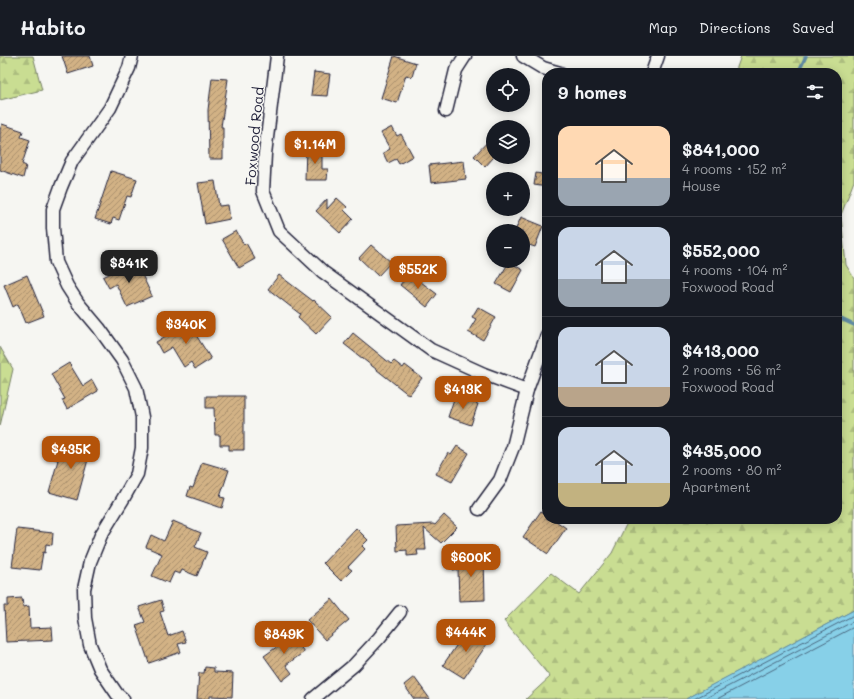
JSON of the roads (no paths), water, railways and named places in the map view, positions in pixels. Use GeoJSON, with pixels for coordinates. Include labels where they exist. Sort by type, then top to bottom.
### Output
{"type":"FeatureCollection","features":[{"type":"Feature","properties":{"kind":"street"},"geometry":{"type":"LineString","coordinates":[[124,699],[117,694],[100,669],[90,645],[85,618],[84,589],[90,562],[101,535],[137,474],[142,448],[142,418],[136,388],[122,360],[99,328],[78,303],[56,262],[53,209],[72,161],[110,108],[130,68],[132,56]]}},
{"type":"Feature","properties":{"kind":"street","name":"Foxwood Road"},"geometry":{"type":"LineString","coordinates":[[277,56],[265,154],[263,191],[279,231],[323,272],[431,350],[484,374],[527,390]]}},
{"type":"Feature","properties":{"kind":"street"},"geometry":{"type":"LineString","coordinates":[[446,111],[456,70],[465,56]]}},
{"type":"Feature","properties":{"kind":"street"},"geometry":{"type":"LineString","coordinates":[[523,56],[543,68]]}},
{"type":"Feature","properties":{"kind":"street"},"geometry":{"type":"LineString","coordinates":[[654,68],[658,56]]}},
{"type":"Feature","properties":{"kind":"street"},"geometry":{"type":"LineString","coordinates":[[479,509],[500,480],[513,447],[527,390],[542,348]]}},
{"type":"Feature","properties":{"kind":"street"},"geometry":{"type":"LineString","coordinates":[[313,699],[354,665],[400,612]]}},
{"type":"Feature","properties":{"kind":"water"},"geometry":{"type":"Polygon","coordinates":[[[854,610],[854,699],[686,699],[708,687],[854,610]]]}},
{"type":"Feature","properties":{"kind":"waterway"},"geometry":{"type":"LineString","coordinates":[[800,68],[806,56]]}},
{"type":"Feature","properties":{"kind":"waterway"},"geometry":{"type":"LineString","coordinates":[[842,319],[854,325]]}}]}
